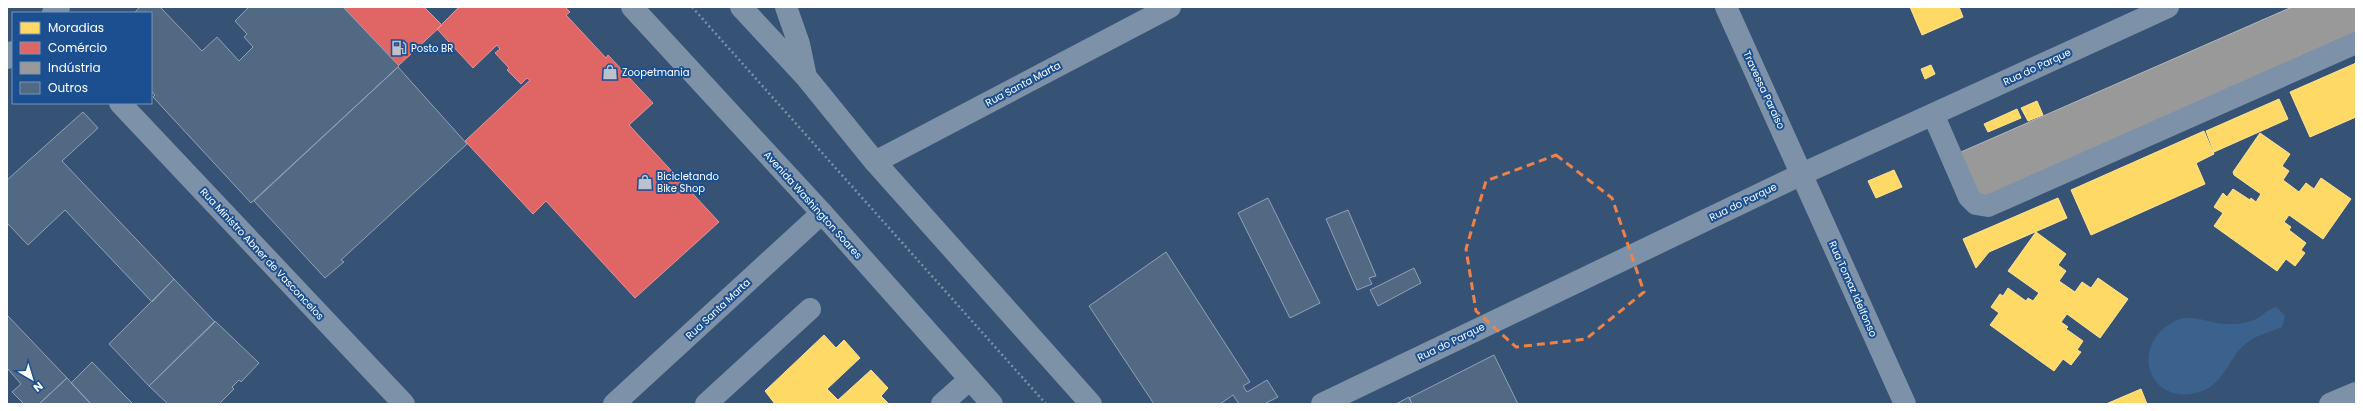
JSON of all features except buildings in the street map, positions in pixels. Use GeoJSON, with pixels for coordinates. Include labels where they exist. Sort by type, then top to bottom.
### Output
{"type":"FeatureCollection","features":[{"type":"Feature","properties":{"kind":"highway","name":"Avenida Washington Soares"},"geometry":{"type":"LineString","coordinates":[[632,7],[822,213],[969,380],[992,404]]}},
{"type":"Feature","properties":{"kind":"highway"},"geometry":{"type":"LineString","coordinates":[[741,7],[806,77],[875,162],[1091,404]]}},
{"type":"Feature","properties":{"kind":"highway"},"geometry":{"type":"LineString","coordinates":[[786,7],[799,44],[806,77]]}},
{"type":"Feature","properties":{"kind":"street","name":"Rua Santa Marta"},"geometry":{"type":"LineString","coordinates":[[875,162],[1170,7]]}},
{"type":"Feature","properties":{"kind":"street","name":"Travessa Paraíso"},"geometry":{"type":"LineString","coordinates":[[1726,7],[1802,174]]}},
{"type":"Feature","properties":{"kind":"street","name":"Rua do Parque"},"geometry":{"type":"LineString","coordinates":[[1322,404],[1802,174],[2168,7]]}},
{"type":"Feature","properties":{"kind":"street"},"geometry":{"type":"LineString","coordinates":[[1933,114],[1969,198],[1976,204],[1988,206],[2356,43]]}},
{"type":"Feature","properties":{"kind":"street","name":"Rua Ministro Abner de Vasconcelos"},"geometry":{"type":"LineString","coordinates":[[121,104],[404,404]]}},
{"type":"Feature","properties":{"kind":"street","name":"Rua Tomaz Idelfonso"},"geometry":{"type":"LineString","coordinates":[[1802,174],[1905,404]]}},
{"type":"Feature","properties":{"kind":"street","name":"Rua Santa Marta"},"geometry":{"type":"LineString","coordinates":[[614,404],[822,213]]}},
{"type":"Feature","properties":{"kind":"street"},"geometry":{"type":"LineString","coordinates":[[706,404],[810,309]]}},
{"type":"Feature","properties":{"kind":"street"},"geometry":{"type":"LineString","coordinates":[[942,404],[969,380]]}},
{"type":"Feature","properties":{"kind":"street"},"geometry":{"type":"LineString","coordinates":[[2330,404],[2356,393]]}},
{"type":"Feature","properties":{"kind":"path"},"geometry":{"type":"LineString","coordinates":[[692,7],[1046,404]]}},
{"type":"Feature","properties":{"kind":"highlighted area"},"geometry":{"type":"Polygon","coordinates":[[[1556,155],[1612,198],[1644,292],[1586,339],[1516,347],[1476,311],[1466,249],[1486,181],[1556,155]]]}},
{"type":"Feature","properties":{"kind":"water"},"geometry":{"type":"Polygon","coordinates":[[[2277,307],[2285,316],[2282,327],[2257,337],[2242,347],[2223,374],[2212,386],[2196,393],[2180,394],[2166,390],[2156,382],[2150,371],[2149,358],[2151,345],[2159,333],[2173,322],[2180,319],[2194,318],[2222,324],[2243,323],[2256,319],[2277,307]]]}},
{"type":"Feature","properties":{"kind":"place","name":"Posto BR"},"geometry":{"type":"Point","coordinates":[399,48]}},
{"type":"Feature","properties":{"kind":"place","name":"Zoopetmania"},"geometry":{"type":"Point","coordinates":[610,72]}},
{"type":"Feature","properties":{"kind":"place","name":"Bicicletando Bike Shop"},"geometry":{"type":"Point","coordinates":[645,182]}}]}
